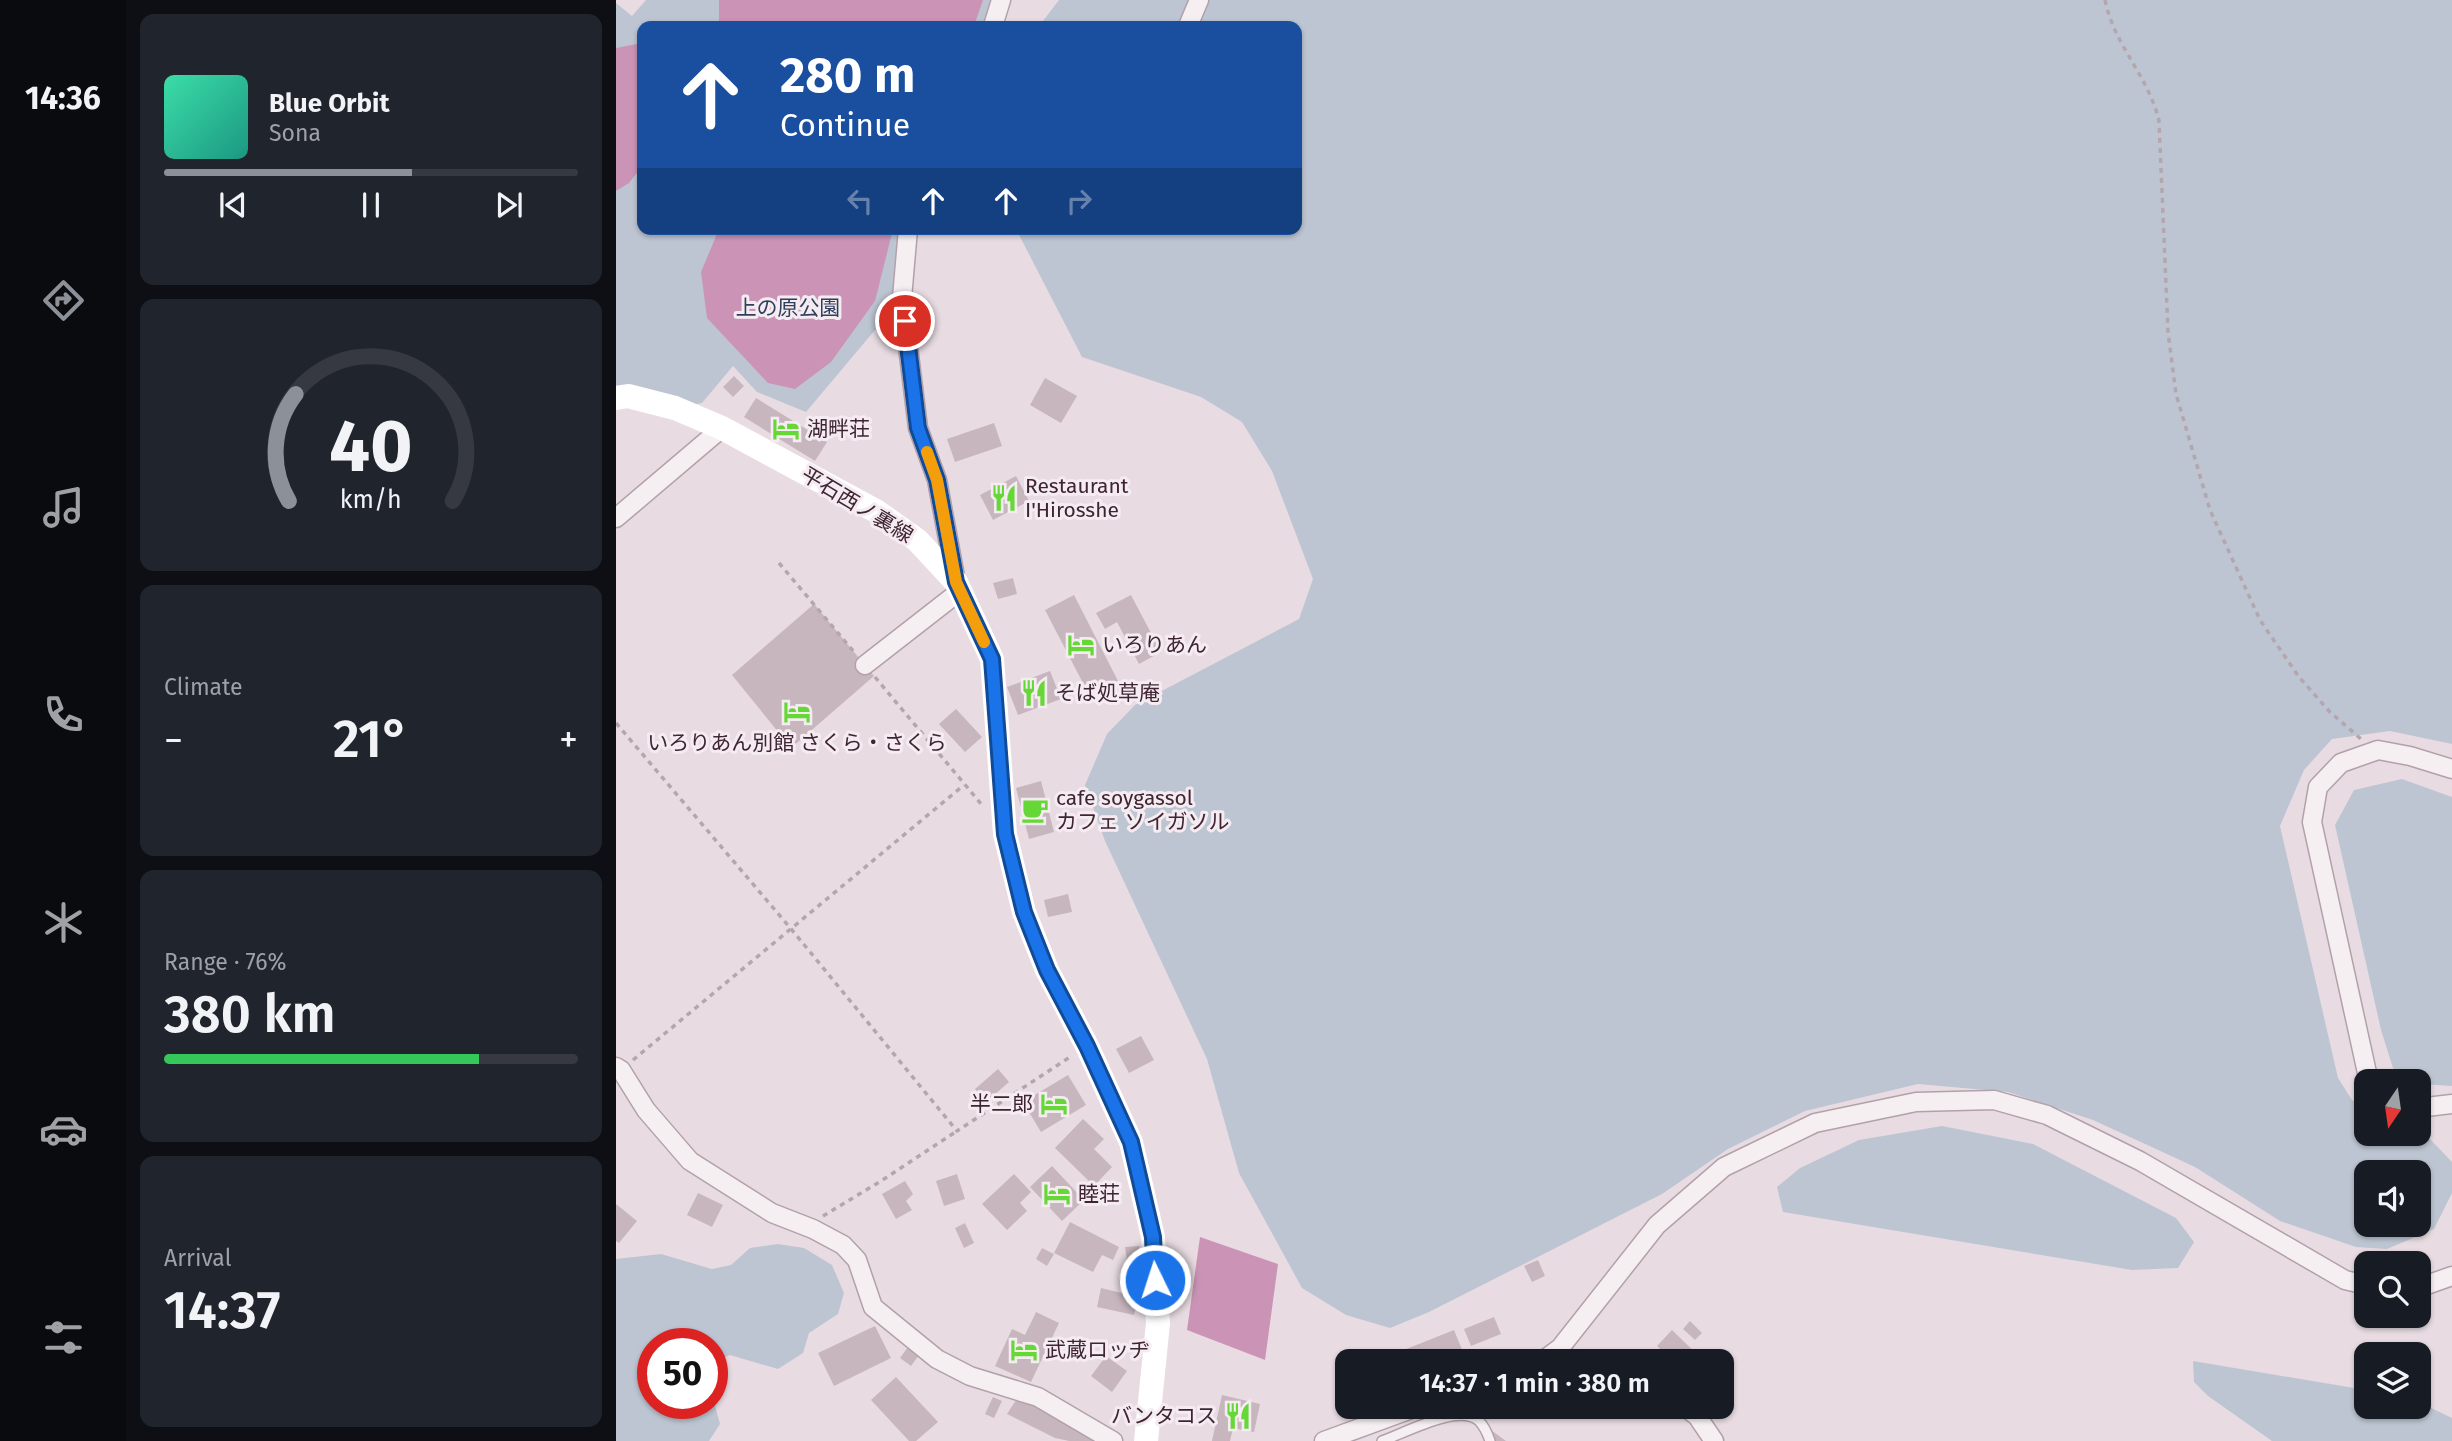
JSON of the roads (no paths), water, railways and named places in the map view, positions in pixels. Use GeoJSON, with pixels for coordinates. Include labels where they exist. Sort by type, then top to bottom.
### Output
{"type":"FeatureCollection","features":[{"type":"Feature","properties":{"kind":"main road","name":"平石西ノ裏線"},"geometry":{"type":"LineString","coordinates":[[620,394],[675,408],[722,428],[876,511],[918,540],[958,587],[992,659],[1005,834],[1024,912],[1047,970],[1087,1046],[1131,1142],[1153,1237],[1158,1323],[1146,1441]]}},
{"type":"Feature","properties":{"kind":"street"},"geometry":{"type":"LineString","coordinates":[[994,21],[1000,0]]}},
{"type":"Feature","properties":{"kind":"street"},"geometry":{"type":"LineString","coordinates":[[1190,21],[1199,0]]}},
{"type":"Feature","properties":{"kind":"street"},"geometry":{"type":"LineString","coordinates":[[865,665],[958,587],[937,480],[918,428],[902,298],[907,235]]}},
{"type":"Feature","properties":{"kind":"street"},"geometry":{"type":"LineString","coordinates":[[616,518],[722,428]]}},
{"type":"Feature","properties":{"kind":"street"},"geometry":{"type":"LineString","coordinates":[[2366,1069],[2312,822],[2318,787],[2341,763],[2378,750],[2410,756],[2452,769]]}},
{"type":"Feature","properties":{"kind":"street"},"geometry":{"type":"LineString","coordinates":[[618,1068],[646,1110],[690,1161],[772,1213],[813,1229],[842,1245],[857,1261],[873,1307],[937,1359],[970,1376],[1038,1397],[1113,1441]]}},
{"type":"Feature","properties":{"kind":"street"},"geometry":{"type":"LineString","coordinates":[[1559,1349],[1657,1225],[1724,1167],[1815,1122],[1916,1102],[1994,1100],[2047,1115],[2140,1161],[2345,1280],[2354,1282]]}},
{"type":"Feature","properties":{"kind":"street"},"geometry":{"type":"LineString","coordinates":[[2431,1106],[2452,1104]]}},
{"type":"Feature","properties":{"kind":"street"},"geometry":{"type":"LineString","coordinates":[[2431,1283],[2452,1276]]}},
{"type":"Feature","properties":{"kind":"street"},"geometry":{"type":"LineString","coordinates":[[1324,1441],[1384,1419]]}},
{"type":"Feature","properties":{"kind":"street"},"geometry":{"type":"LineString","coordinates":[[1699,1419],[1714,1441]]}},
{"type":"Feature","properties":{"kind":"lane"},"geometry":{"type":"LineString","coordinates":[[1382,1441],[1437,1419],[1467,1415],[1480,1422],[1490,1441]]}},
{"type":"Feature","properties":{"kind":"place","name":"湖畔荘"},"geometry":{"type":"Point","coordinates":[786,429]}},
{"type":"Feature","properties":{"kind":"place","name":"Restaurant I'Hirosshe"},"geometry":{"type":"Point","coordinates":[1004,498]}},
{"type":"Feature","properties":{"kind":"place","name":"いろりあん"},"geometry":{"type":"Point","coordinates":[1081,645]}},
{"type":"Feature","properties":{"kind":"place","name":"そば処草庵"},"geometry":{"type":"Point","coordinates":[1034,693]}},
{"type":"Feature","properties":{"kind":"place","name":"いろりあん別館 さくら・さくら"},"geometry":{"type":"Point","coordinates":[797,712]}},
{"type":"Feature","properties":{"kind":"place","name":"cafe soygassol カフェ ソイガソル"},"geometry":{"type":"Point","coordinates":[1035,810]}},
{"type":"Feature","properties":{"kind":"place","name":"半二郎"},"geometry":{"type":"Point","coordinates":[1054,1104]}},
{"type":"Feature","properties":{"kind":"place","name":"睦荘"},"geometry":{"type":"Point","coordinates":[1057,1194]}},
{"type":"Feature","properties":{"kind":"place","name":"武蔵ロッヂ"},"geometry":{"type":"Point","coordinates":[1024,1350]}},
{"type":"Feature","properties":{"kind":"place","name":"バンタコス"},"geometry":{"type":"Point","coordinates":[1238,1416]}},
{"type":"Feature","properties":{"kind":"park label","name":"上の原公園"},"geometry":{"type":"Point","coordinates":[788,308]}}]}
